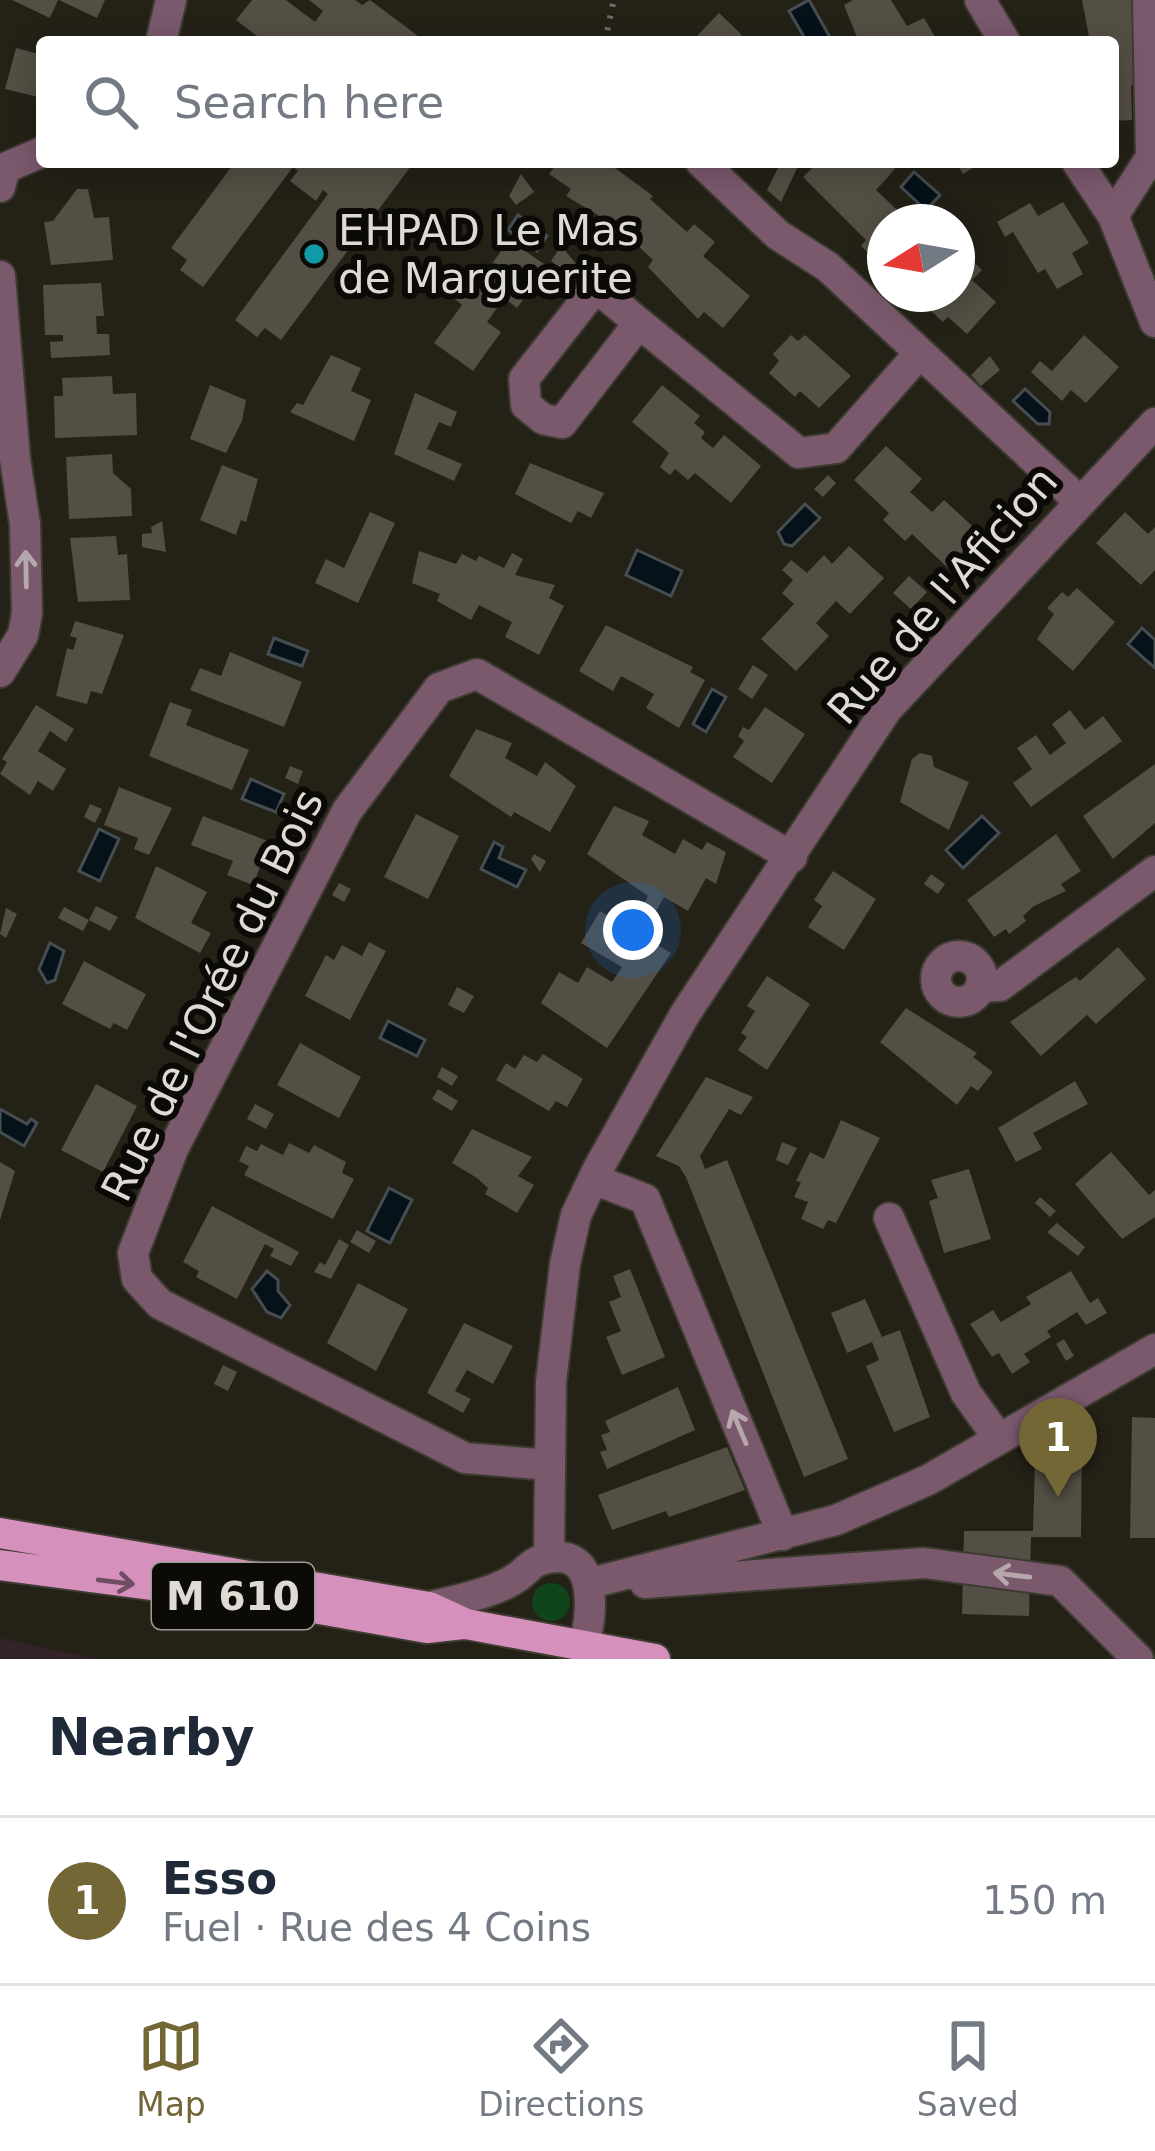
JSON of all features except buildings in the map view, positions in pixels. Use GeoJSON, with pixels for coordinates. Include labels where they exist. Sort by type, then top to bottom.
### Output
{"type":"FeatureCollection","features":[{"type":"Feature","properties":{"kind":"main road","name":"M 610"},"geometry":{"type":"LineString","coordinates":[[0,1533],[429,1607],[466,1624],[655,1659]]}},
{"type":"Feature","properties":{"kind":"main road","name":"M 610"},"geometry":{"type":"LineString","coordinates":[[0,1564],[427,1628],[466,1624]]}},
{"type":"Feature","properties":{"kind":"street"},"geometry":{"type":"LineString","coordinates":[[162,36],[171,0]]}},
{"type":"Feature","properties":{"kind":"street"},"geometry":{"type":"LineString","coordinates":[[980,0],[1001,36]]}},
{"type":"Feature","properties":{"kind":"street"},"geometry":{"type":"LineString","coordinates":[[1113,216],[1126,203],[1151,157],[1148,0]]}},
{"type":"Feature","properties":{"kind":"street"},"geometry":{"type":"LineString","coordinates":[[0,188],[5,168],[36,155]]}},
{"type":"Feature","properties":{"kind":"street"},"geometry":{"type":"LineString","coordinates":[[707,168],[778,235],[828,267],[1078,500]]}},
{"type":"Feature","properties":{"kind":"street"},"geometry":{"type":"LineString","coordinates":[[1081,168],[1113,216],[1155,322]]}},
{"type":"Feature","properties":{"kind":"street"},"geometry":{"type":"LineString","coordinates":[[0,276],[7,460],[26,524],[27,613],[23,635],[0,672]]}},
{"type":"Feature","properties":{"kind":"street"},"geometry":{"type":"LineString","coordinates":[[639,323],[799,453],[836,448],[918,355]]}},
{"type":"Feature","properties":{"kind":"street","name":"Rue de l'Aficion"},"geometry":{"type":"LineString","coordinates":[[549,1558],[551,1382],[565,1264],[576,1215],[592,1179],[685,1014],[887,709],[1155,423]]}},
{"type":"Feature","properties":{"kind":"street","name":"Rue de l'Orée du Bois"},"geometry":{"type":"LineString","coordinates":[[549,1465],[465,1458],[160,1304],[137,1279],[133,1253],[173,1149],[347,811],[401,732],[439,688],[477,674],[792,857]]}},
{"type":"Feature","properties":{"kind":"street"},"geometry":{"type":"LineString","coordinates":[[980,987],[1000,986],[1155,871]]}},
{"type":"Feature","properties":{"kind":"street"},"geometry":{"type":"LineString","coordinates":[[592,1179],[645,1199],[783,1535]]}},
{"type":"Feature","properties":{"kind":"street"},"geometry":{"type":"LineString","coordinates":[[889,1218],[966,1393],[999,1439]]}},
{"type":"Feature","properties":{"kind":"street"},"geometry":{"type":"LineString","coordinates":[[591,1583],[836,1520],[928,1480],[1155,1349]]}},
{"type":"Feature","properties":{"kind":"street"},"geometry":{"type":"LineString","coordinates":[[429,1607],[517,1578],[535,1561],[549,1558],[575,1564],[591,1583],[592,1614],[584,1646]]}},
{"type":"Feature","properties":{"kind":"street"},"geometry":{"type":"LineString","coordinates":[[591,1583],[704,1583],[923,1563],[1060,1581],[1138,1659]]}},
{"type":"Feature","properties":{"kind":"street"},"geometry":{"type":"LineString","coordinates":[[517,1578],[512,1602],[529,1637]]}},
{"type":"Feature","properties":{"kind":"path"},"geometry":{"type":"LineString","coordinates":[[606,36],[613,3]]}},
{"type":"Feature","properties":{"kind":"shaded area"},"geometry":{"type":"Polygon","coordinates":[[[809,0],[829,36],[804,36],[789,11],[809,0]]]}},
{"type":"Feature","properties":{"kind":"shaded area"},"geometry":{"type":"Polygon","coordinates":[[[914,172],[940,195],[932,204],[919,204],[901,187],[914,172]]]}},
{"type":"Feature","properties":{"kind":"shaded area"},"geometry":{"type":"Polygon","coordinates":[[[518,215],[547,236],[537,251],[508,230],[518,215]]]}},
{"type":"Feature","properties":{"kind":"shaded area"},"geometry":{"type":"Polygon","coordinates":[[[1025,389],[1050,412],[1049,424],[1038,424],[1013,401],[1025,389]]]}},
{"type":"Feature","properties":{"kind":"shaded area"},"geometry":{"type":"Polygon","coordinates":[[[805,504],[820,518],[792,546],[784,544],[778,532],[805,504]]]}},
{"type":"Feature","properties":{"kind":"shaded area"},"geometry":{"type":"Polygon","coordinates":[[[637,550],[682,571],[671,596],[626,575],[637,550]]]}},
{"type":"Feature","properties":{"kind":"shaded area"},"geometry":{"type":"Polygon","coordinates":[[[1142,628],[1155,640],[1155,668],[1128,644],[1142,628]]]}},
{"type":"Feature","properties":{"kind":"shaded area"},"geometry":{"type":"Polygon","coordinates":[[[274,638],[308,651],[302,666],[268,654],[274,638]]]}},
{"type":"Feature","properties":{"kind":"shaded area"},"geometry":{"type":"Polygon","coordinates":[[[712,689],[726,697],[706,732],[693,724],[712,689]]]}},
{"type":"Feature","properties":{"kind":"shaded area"},"geometry":{"type":"Polygon","coordinates":[[[251,779],[284,794],[276,812],[242,799],[251,779]]]}},
{"type":"Feature","properties":{"kind":"shaded area"},"geometry":{"type":"Polygon","coordinates":[[[982,816],[999,833],[963,868],[946,850],[982,816]]]}},
{"type":"Feature","properties":{"kind":"shaded area"},"geometry":{"type":"Polygon","coordinates":[[[99,829],[119,839],[100,881],[79,871],[99,829]]]}},
{"type":"Feature","properties":{"kind":"shaded area"},"geometry":{"type":"Polygon","coordinates":[[[494,842],[503,847],[499,858],[526,870],[517,887],[481,869],[494,842]]]}},
{"type":"Feature","properties":{"kind":"shaded area"},"geometry":{"type":"Polygon","coordinates":[[[50,943],[64,951],[55,980],[47,983],[39,969],[50,943]]]}},
{"type":"Feature","properties":{"kind":"shaded area"},"geometry":{"type":"Polygon","coordinates":[[[388,1021],[425,1040],[417,1056],[380,1038],[388,1021]]]}},
{"type":"Feature","properties":{"kind":"shaded area"},"geometry":{"type":"Polygon","coordinates":[[[0,1109],[27,1124],[31,1119],[37,1123],[24,1146],[0,1132],[0,1109]]]}},
{"type":"Feature","properties":{"kind":"shaded area"},"geometry":{"type":"Polygon","coordinates":[[[389,1188],[412,1200],[390,1243],[367,1231],[389,1188]]]}},
{"type":"Feature","properties":{"kind":"shaded area"},"geometry":{"type":"Polygon","coordinates":[[[267,1271],[278,1280],[278,1291],[290,1305],[281,1318],[267,1312],[252,1289],[267,1271]]]}},
{"type":"Feature","properties":{"kind":"shaded area"},"geometry":{"type":"Polygon","coordinates":[[[0,1638],[96,1659],[0,1659],[0,1638]]]}},
{"type":"Feature","properties":{"kind":"green space"},"geometry":{"type":"Polygon","coordinates":[[[551,1583],[565,1588],[570,1602],[565,1616],[551,1621],[537,1616],[532,1602],[537,1588],[551,1583]]]}},
{"type":"Feature","properties":{"kind":"place","name":"EHPAD Le Mas de Marguerite"},"geometry":{"type":"Point","coordinates":[314,254]}},
{"type":"Feature","properties":{"kind":"place","name":"Esso"},"geometry":{"type":"Point","coordinates":[1058,1497]}}]}
